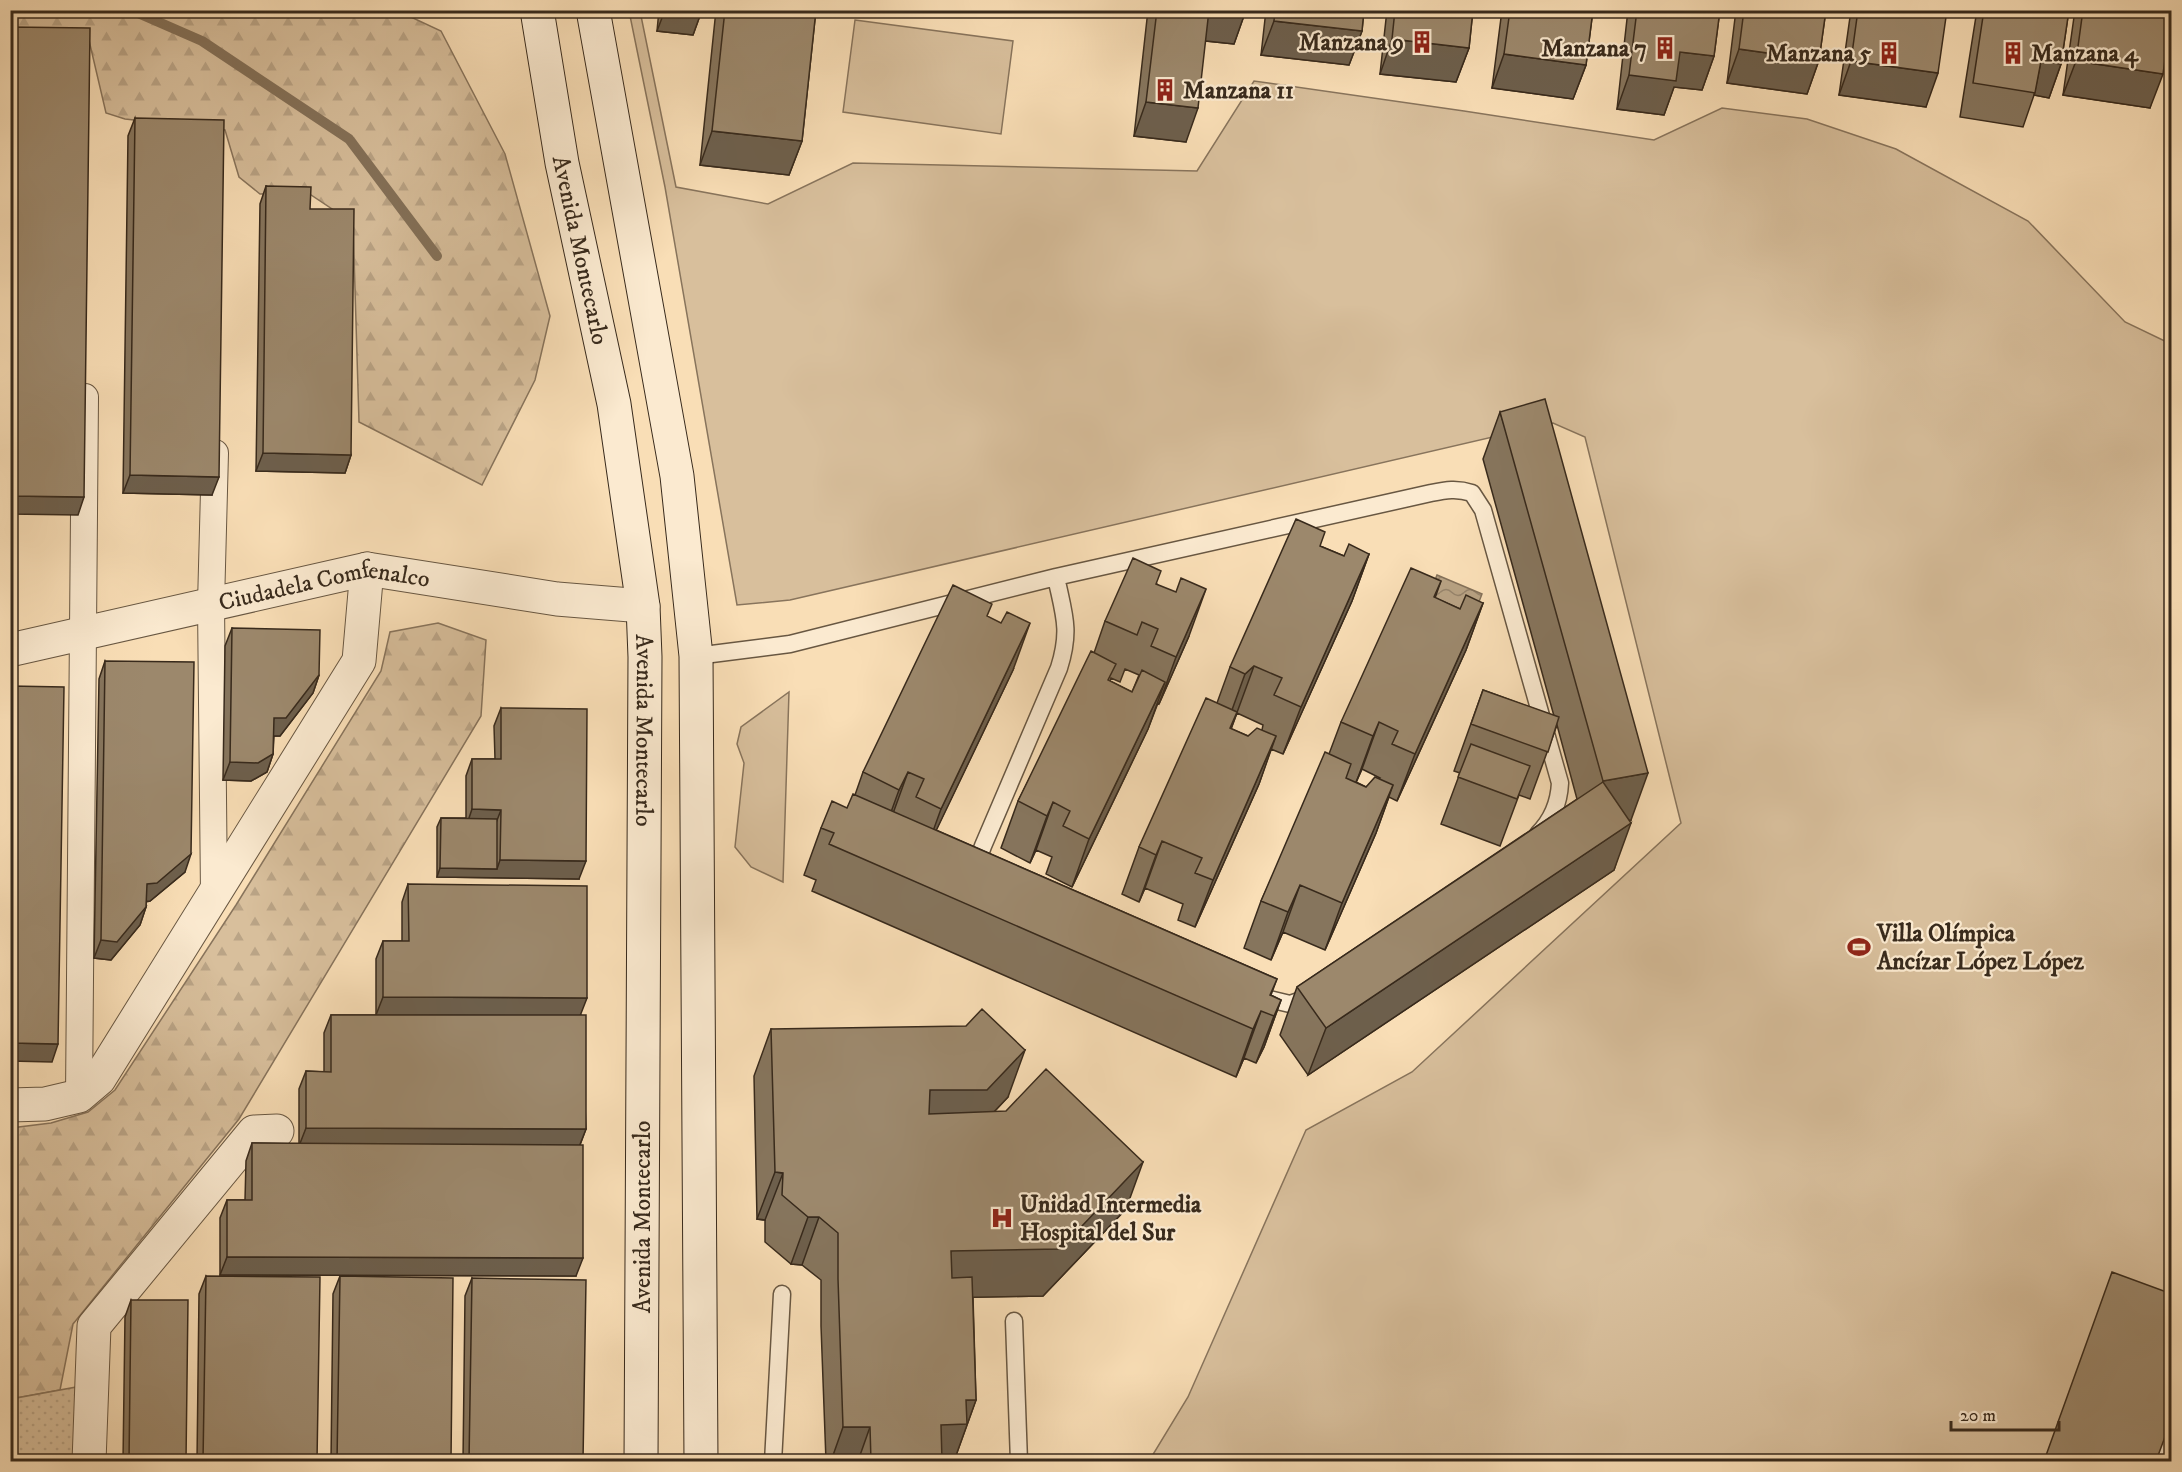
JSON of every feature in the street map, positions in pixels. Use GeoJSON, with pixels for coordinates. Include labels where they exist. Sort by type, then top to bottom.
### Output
{"type":"FeatureCollection","features":[{"type":"Feature","properties":{"kind":"main road","name":"Avenida Montecarlo"},"geometry":{"type":"LineString","coordinates":[[537,10],[562,163],[614,404],[643,606],[645,669],[641,1461]]}},
{"type":"Feature","properties":{"kind":"main road","name":"Avenida Montecarlo"},"geometry":{"type":"LineString","coordinates":[[593,10],[677,476],[696,656],[701,1461]]}},
{"type":"Feature","properties":{"kind":"main road","name":"Ciudadela Comfenalco"},"geometry":{"type":"LineString","coordinates":[[10,650],[367,569],[557,598],[643,606]]}},
{"type":"Feature","properties":{"kind":"main road"},"geometry":{"type":"LineString","coordinates":[[10,1105],[45,1104],[79,1096],[99,1079],[359,661],[367,569]]}},
{"type":"Feature","properties":{"kind":"main road"},"geometry":{"type":"LineString","coordinates":[[89,1461],[94,1326],[254,1132],[276,1131]]}},
{"type":"Feature","properties":{"kind":"street"},"geometry":{"type":"LineString","coordinates":[[79,1096],[85,370]]}},
{"type":"Feature","properties":{"kind":"street"},"geometry":{"type":"LineString","coordinates":[[214,895],[211,604],[216,425]]}},
{"type":"Feature","properties":{"kind":"street"},"geometry":{"type":"LineString","coordinates":[[2167,1461],[2172,1448]]}},
{"type":"Feature","properties":{"kind":"lane"},"geometry":{"type":"LineString","coordinates":[[696,656],[790,644],[1056,577],[1451,489],[1472,493],[1483,510],[1560,783],[1555,810],[1528,844]]}},
{"type":"Feature","properties":{"kind":"lane"},"geometry":{"type":"LineString","coordinates":[[989,884],[978,872],[978,860],[1059,668],[1065,648],[1067,625],[1056,577]]}},
{"type":"Feature","properties":{"kind":"lane"},"geometry":{"type":"LineString","coordinates":[[1245,991],[1290,1004],[1307,1000],[1327,988]]}},
{"type":"Feature","properties":{"kind":"lane"},"geometry":{"type":"LineString","coordinates":[[773,1461],[782,1294]]}},
{"type":"Feature","properties":{"kind":"lane"},"geometry":{"type":"LineString","coordinates":[[1014,1321],[1019,1461]]}},
{"type":"Feature","properties":{"kind":"green space"},"geometry":{"type":"Polygon","coordinates":[[[11,10],[396,10],[441,31],[505,154],[550,316],[535,380],[482,485],[359,422],[353,223],[308,193],[260,194],[239,177],[225,130],[125,119],[106,113],[88,36],[11,35],[11,10]]]}},
{"type":"Feature","properties":{"kind":"green space"},"geometry":{"type":"Polygon","coordinates":[[[629,11],[640,11],[676,187],[768,204],[853,163],[1197,171],[1254,81],[1654,140],[1722,108],[1807,119],[1896,149],[2028,221],[2125,322],[2171,344],[2171,1461],[1149,1461],[1188,1397],[1306,1130],[1412,1072],[1681,823],[1585,437],[1553,423],[790,600],[737,605],[665,187],[629,11]]]}},
{"type":"Feature","properties":{"kind":"green space"},"geometry":{"type":"Polygon","coordinates":[[[855,20],[1013,41],[1001,134],[843,112],[855,20]]]}},
{"type":"Feature","properties":{"kind":"green space"},"geometry":{"type":"Polygon","coordinates":[[[438,623],[486,640],[481,716],[239,1119],[73,1324],[60,1390],[11,1399],[11,1128],[51,1123],[88,1112],[115,1090],[236,905],[381,671],[390,632],[438,623]]]}},
{"type":"Feature","properties":{"kind":"green space"},"geometry":{"type":"Polygon","coordinates":[[[789,692],[783,882],[751,867],[735,847],[744,763],[737,744],[741,727],[789,692]]]}},
{"type":"Feature","properties":{"kind":"green space"},"geometry":{"type":"Polygon","coordinates":[[[82,1386],[80,1461],[11,1462],[11,1399],[82,1386]]]}},
{"type":"Feature","properties":{"kind":"water"},"geometry":{"type":"Polygon","coordinates":[[[1437,575],[1482,594],[1472,620],[1427,601],[1437,575]]]}},
{"type":"Feature","properties":{"kind":"building"},"geometry":{"type":"Polygon","coordinates":[[[725,10],[816,10],[802,141],[712,131],[725,10]]]}},
{"type":"Feature","properties":{"kind":"building"},"geometry":{"type":"Polygon","coordinates":[[[1157,10],[1209,10],[1198,108],[1146,102],[1157,10]]]}},
{"type":"Feature","properties":{"kind":"building"},"geometry":{"type":"Polygon","coordinates":[[[1275,10],[1364,10],[1362,31],[1274,21],[1275,10]]]}},
{"type":"Feature","properties":{"kind":"building"},"geometry":{"type":"Polygon","coordinates":[[[1395,10],[1473,10],[1469,48],[1392,39],[1395,10]]]}},
{"type":"Feature","properties":{"kind":"building"},"geometry":{"type":"Polygon","coordinates":[[[1510,10],[1593,10],[1586,65],[1504,54],[1510,10]]]}},
{"type":"Feature","properties":{"kind":"building"},"geometry":{"type":"Polygon","coordinates":[[[1637,10],[1720,10],[1714,56],[1680,52],[1676,81],[1629,75],[1637,10]]]}},
{"type":"Feature","properties":{"kind":"building"},"geometry":{"type":"Polygon","coordinates":[[[1744,10],[1826,10],[1819,60],[1739,49],[1744,10]]]}},
{"type":"Feature","properties":{"kind":"building"},"geometry":{"type":"Polygon","coordinates":[[[1858,10],[1947,10],[1938,73],[1851,61],[1858,10]]]}},
{"type":"Feature","properties":{"kind":"building","name":"Manzana 4"},"geometry":{"type":"Polygon","coordinates":[[[1984,10],[2069,10],[2061,64],[2041,61],[2035,93],[1973,83],[1984,10]]]}},
{"type":"Feature","properties":{"kind":"building"},"geometry":{"type":"Polygon","coordinates":[[[2083,10],[2172,10],[2163,74],[2076,61],[2083,10]]]}},
{"type":"Feature","properties":{"kind":"building"},"geometry":{"type":"Polygon","coordinates":[[[10,27],[90,28],[84,497],[10,496],[10,27]]]}},
{"type":"Feature","properties":{"kind":"building"},"geometry":{"type":"Polygon","coordinates":[[[135,118],[224,120],[219,477],[130,475],[135,118]]]}},
{"type":"Feature","properties":{"kind":"building"},"geometry":{"type":"Polygon","coordinates":[[[266,186],[311,187],[310,209],[354,209],[351,455],[263,453],[266,186]]]}},
{"type":"Feature","properties":{"kind":"building"},"geometry":{"type":"Polygon","coordinates":[[[1545,399],[1648,773],[1603,781],[1500,412],[1545,399]]]}},
{"type":"Feature","properties":{"kind":"building"},"geometry":{"type":"Polygon","coordinates":[[[1296,519],[1325,532],[1320,546],[1344,556],[1349,544],[1369,554],[1301,707],[1274,695],[1282,678],[1254,666],[1245,674],[1230,667],[1296,519]]]}},
{"type":"Feature","properties":{"kind":"building"},"geometry":{"type":"Polygon","coordinates":[[[1133,558],[1161,571],[1156,584],[1176,592],[1181,578],[1206,589],[1176,657],[1151,646],[1158,629],[1142,622],[1137,635],[1105,621],[1133,558]]]}},
{"type":"Feature","properties":{"kind":"building"},"geometry":{"type":"Polygon","coordinates":[[[1411,568],[1441,581],[1434,597],[1460,609],[1466,595],[1483,603],[1415,754],[1392,744],[1398,731],[1379,722],[1373,736],[1341,722],[1411,568]]]}},
{"type":"Feature","properties":{"kind":"building"},"geometry":{"type":"Polygon","coordinates":[[[953,585],[992,604],[987,616],[1001,623],[1007,612],[1030,623],[941,809],[916,797],[924,779],[908,772],[899,790],[863,772],[953,585]]]}},
{"type":"Feature","properties":{"kind":"building"},"geometry":{"type":"Polygon","coordinates":[[[232,628],[320,630],[319,675],[286,718],[274,718],[273,754],[258,763],[230,762],[232,628]]]}},
{"type":"Feature","properties":{"kind":"building"},"geometry":{"type":"Polygon","coordinates":[[[1091,651],[1116,664],[1108,680],[1132,692],[1142,670],[1165,682],[1089,839],[1063,826],[1070,811],[1053,802],[1047,816],[1018,801],[1091,651]]]}},
{"type":"Feature","properties":{"kind":"building"},"geometry":{"type":"Polygon","coordinates":[[[105,661],[194,662],[191,854],[157,883],[147,884],[146,907],[117,942],[101,940],[105,661]]]}},
{"type":"Feature","properties":{"kind":"building"},"geometry":{"type":"Polygon","coordinates":[[[10,686],[64,687],[58,1044],[10,1043],[10,686]]]}},
{"type":"Feature","properties":{"kind":"building"},"geometry":{"type":"Polygon","coordinates":[[[1483,690],[1559,717],[1548,752],[1471,724],[1483,690]]]}},
{"type":"Feature","properties":{"kind":"building"},"geometry":{"type":"Polygon","coordinates":[[[1206,698],[1237,712],[1230,728],[1248,736],[1257,728],[1276,736],[1213,880],[1195,873],[1202,858],[1162,841],[1156,855],[1139,847],[1206,698]]]}},
{"type":"Feature","properties":{"kind":"building"},"geometry":{"type":"Polygon","coordinates":[[[501,708],[587,709],[586,861],[500,860],[501,810],[472,809],[472,759],[501,759],[501,708]]]}},
{"type":"Feature","properties":{"kind":"building"},"geometry":{"type":"Polygon","coordinates":[[[1471,744],[1530,766],[1517,799],[1458,777],[1471,744]]]}},
{"type":"Feature","properties":{"kind":"building"},"geometry":{"type":"Polygon","coordinates":[[[1325,752],[1351,764],[1346,778],[1366,787],[1375,777],[1393,785],[1342,903],[1300,885],[1288,912],[1261,901],[1325,752]]]}},
{"type":"Feature","properties":{"kind":"building"},"geometry":{"type":"Polygon","coordinates":[[[1603,782],[1631,823],[1326,1028],[1297,987],[1603,782]]]}},
{"type":"Feature","properties":{"kind":"building"},"geometry":{"type":"Polygon","coordinates":[[[853,794],[1277,979],[1270,995],[1281,1000],[1274,1016],[1261,1011],[1253,1029],[829,844],[834,833],[821,828],[832,801],[847,808],[853,794]]]}},
{"type":"Feature","properties":{"kind":"building"},"geometry":{"type":"Polygon","coordinates":[[[441,818],[497,819],[497,869],[440,868],[441,818]]]}},
{"type":"Feature","properties":{"kind":"building"},"geometry":{"type":"Polygon","coordinates":[[[408,884],[587,886],[587,998],[383,997],[383,941],[409,941],[408,884]]]}},
{"type":"Feature","properties":{"kind":"building"},"geometry":{"type":"Polygon","coordinates":[[[982,1009],[1025,1050],[987,1090],[930,1090],[929,1114],[1006,1111],[1046,1069],[1143,1162],[1060,1249],[951,1251],[952,1278],[972,1277],[976,1400],[966,1400],[967,1424],[941,1425],[942,1461],[871,1461],[870,1427],[843,1427],[838,1233],[819,1217],[808,1217],[782,1195],[783,1173],[775,1172],[771,1029],[966,1026],[982,1009]]]}},
{"type":"Feature","properties":{"kind":"building"},"geometry":{"type":"Polygon","coordinates":[[[331,1015],[586,1015],[586,1129],[306,1128],[306,1071],[331,1072],[331,1015]]]}},
{"type":"Feature","properties":{"kind":"building"},"geometry":{"type":"Polygon","coordinates":[[[252,1143],[583,1145],[583,1258],[227,1257],[227,1200],[252,1200],[252,1143]]]}},
{"type":"Feature","properties":{"kind":"building"},"geometry":{"type":"Polygon","coordinates":[[[2112,1272],[2172,1294],[2172,1418],[2156,1461],[2044,1461],[2112,1272]]]}},
{"type":"Feature","properties":{"kind":"building"},"geometry":{"type":"Polygon","coordinates":[[[206,1276],[320,1277],[317,1461],[203,1461],[206,1276]]]}},
{"type":"Feature","properties":{"kind":"building"},"geometry":{"type":"Polygon","coordinates":[[[340,1276],[453,1278],[451,1461],[337,1461],[340,1276]]]}},
{"type":"Feature","properties":{"kind":"building"},"geometry":{"type":"Polygon","coordinates":[[[472,1278],[586,1280],[583,1461],[469,1461],[472,1278]]]}},
{"type":"Feature","properties":{"kind":"building"},"geometry":{"type":"Polygon","coordinates":[[[131,1300],[188,1300],[186,1461],[129,1461],[131,1300]]]}},
{"type":"Feature","properties":{"kind":"waterway"},"geometry":{"type":"LineString","coordinates":[[131,10],[202,41],[349,139],[437,256]]}},
{"type":"Feature","properties":{"kind":"place","name":"Manzana 9"},"geometry":{"type":"Point","coordinates":[1422,42]}},
{"type":"Feature","properties":{"kind":"place","name":"Manzana 7"},"geometry":{"type":"Point","coordinates":[1665,48]}},
{"type":"Feature","properties":{"kind":"place","name":"Manzana 5"},"geometry":{"type":"Point","coordinates":[1889,53]}},
{"type":"Feature","properties":{"kind":"place","name":"Manzana 4"},"geometry":{"type":"Point","coordinates":[2013,53]}},
{"type":"Feature","properties":{"kind":"place","name":"Manzana 11"},"geometry":{"type":"Point","coordinates":[1165,90]}},
{"type":"Feature","properties":{"kind":"place","name":"Villa Olímpica Ancízar López López"},"geometry":{"type":"Point","coordinates":[1859,947]}},
{"type":"Feature","properties":{"kind":"place","name":"Unidad Intermedia Hospital del Sur"},"geometry":{"type":"Point","coordinates":[1002,1218]}}]}
